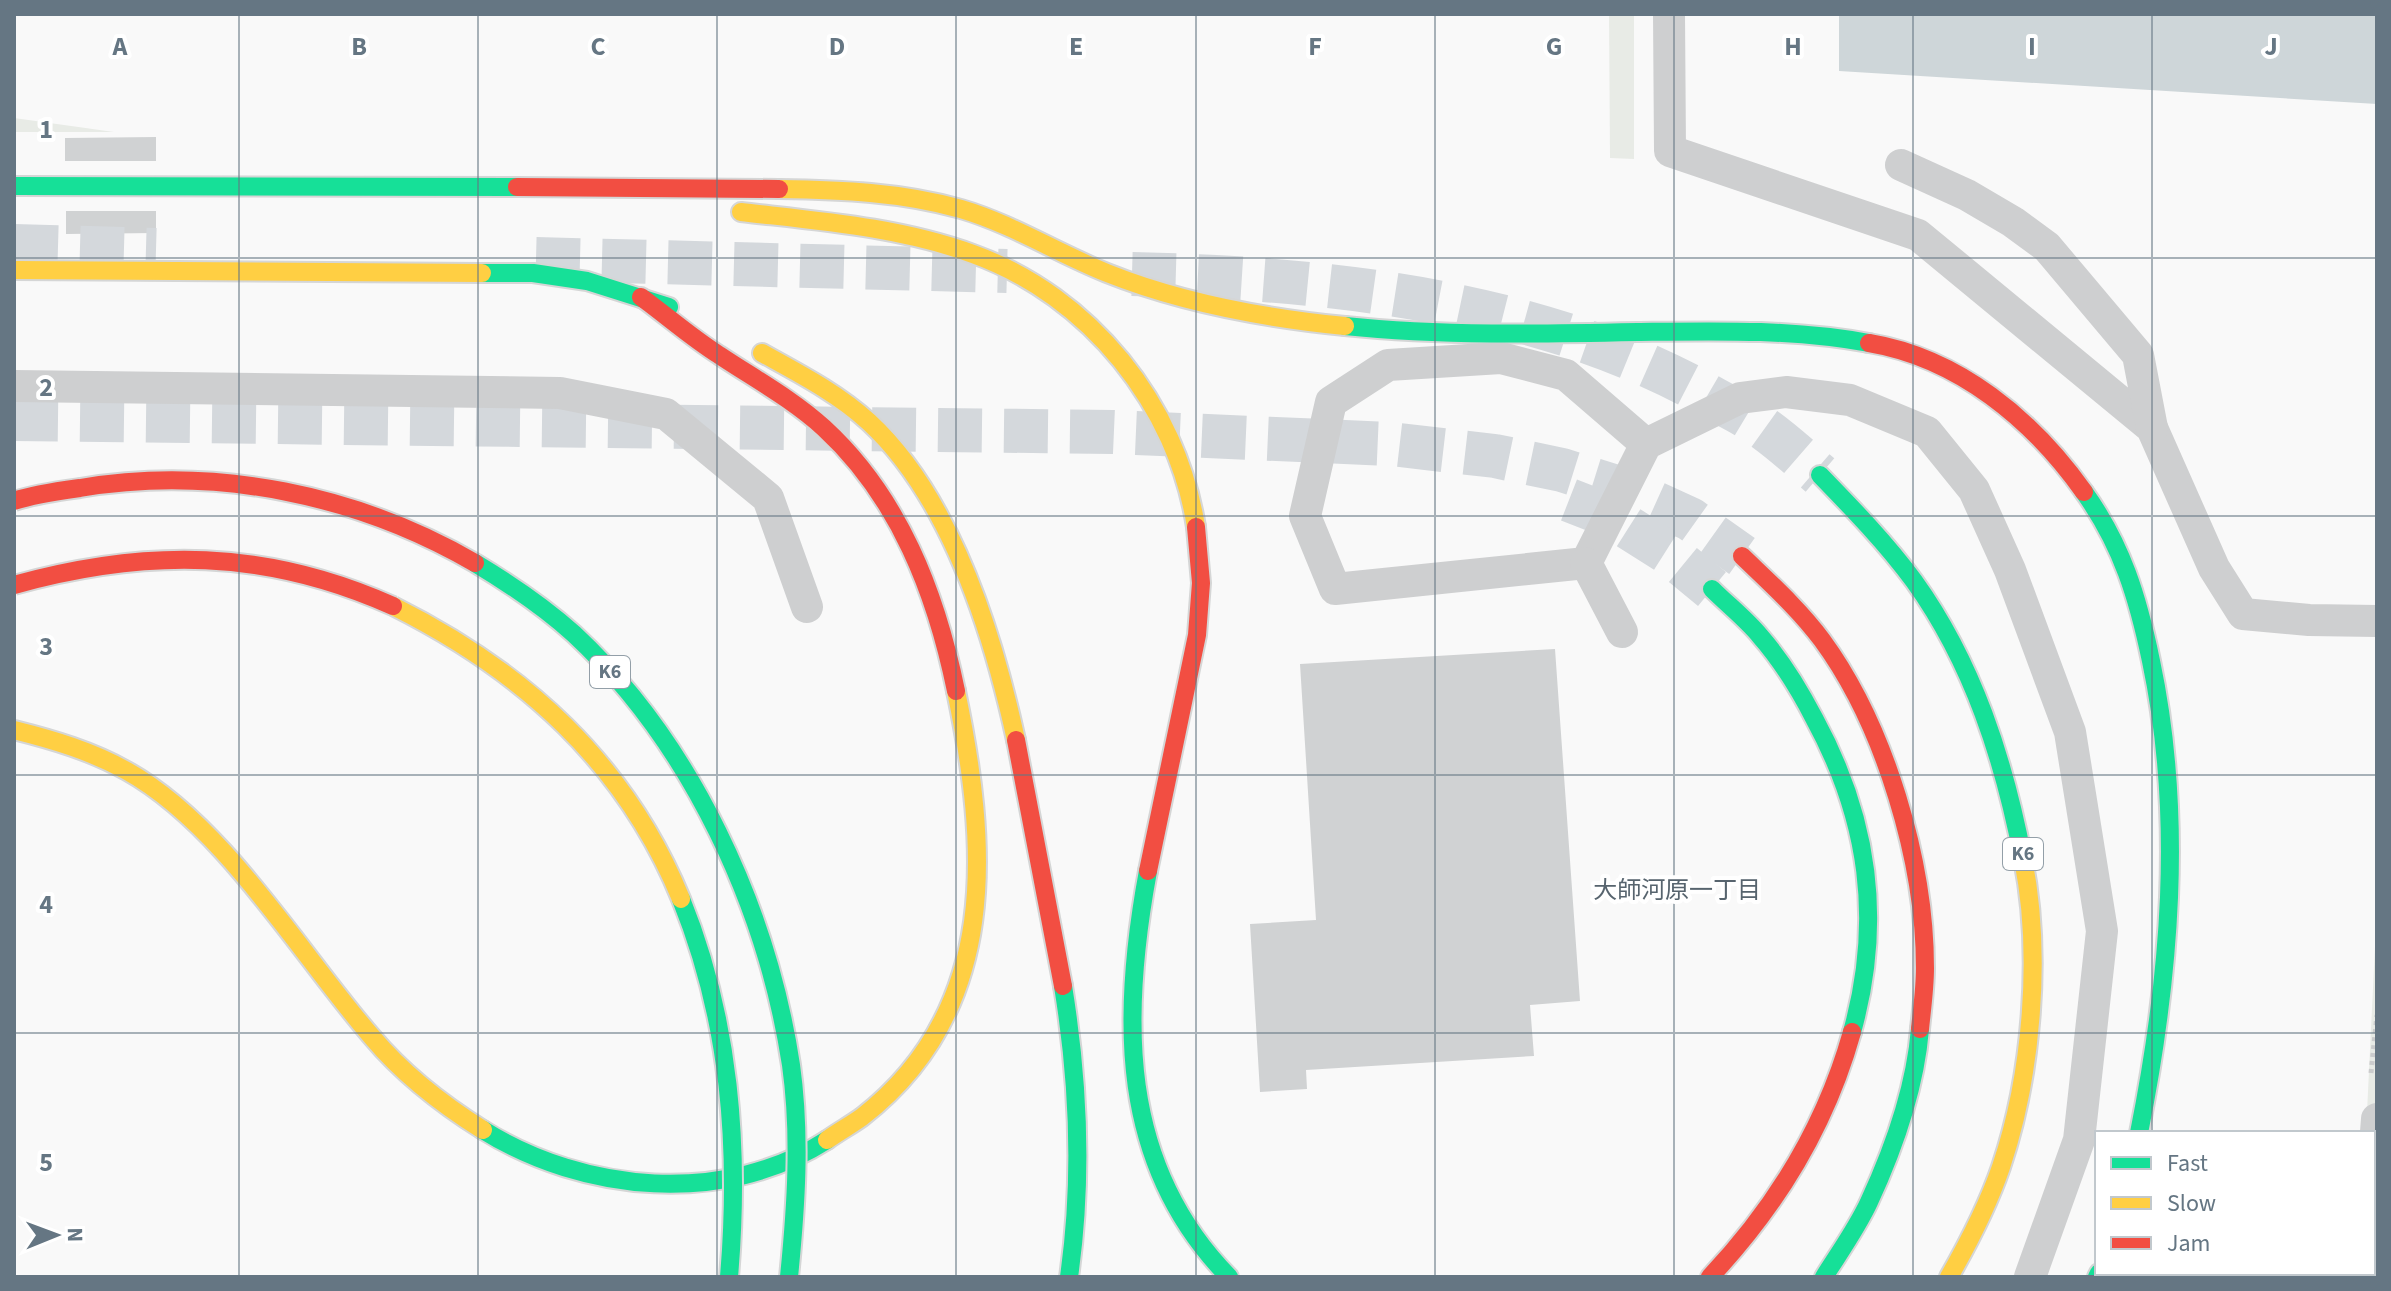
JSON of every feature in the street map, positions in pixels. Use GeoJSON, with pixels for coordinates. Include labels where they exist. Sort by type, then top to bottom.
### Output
{"type":"FeatureCollection","features":[{"type":"Feature","properties":{"kind":"highway"},"geometry":{"type":"LineString","coordinates":[[14,186],[850,190],[917,199],[991,219],[1118,277],[1271,317],[1354,328],[1440,333],[1742,330],[1817,334],[1883,345],[1943,366],[1998,400],[2052,448],[2098,510],[2133,585],[2157,678],[2168,779],[2166,962],[2149,1086],[2139,1131]]}},
{"type":"Feature","properties":{"kind":"highway"},"geometry":{"type":"LineString","coordinates":[[548,188],[868,228],[975,254],[1024,277],[1067,307],[1105,340],[1142,384],[1168,430],[1187,478],[1195,517],[1201,585],[1197,639],[1144,892],[1132,1014],[1134,1079],[1146,1134],[1166,1184],[1190,1229],[1229,1277]]}},
{"type":"Feature","properties":{"kind":"highway"},"geometry":{"type":"LineString","coordinates":[[14,270],[533,273],[587,281],[698,318]]}},
{"type":"Feature","properties":{"kind":"highway"},"geometry":{"type":"LineString","coordinates":[[14,730],[77,746],[176,803],[217,843],[376,1042],[421,1085],[522,1152],[575,1171],[627,1183],[681,1184],[736,1178],[789,1162],[834,1137],[878,1106],[914,1066],[946,1017],[967,964],[976,905],[977,847],[961,711],[945,640],[900,523],[869,475],[825,429],[769,385],[715,353],[641,297]]}},
{"type":"Feature","properties":{"kind":"highway"},"geometry":{"type":"LineString","coordinates":[[747,344],[820,384],[866,421],[897,454],[941,520],[971,587],[993,652],[1018,751],[1060,970],[1076,1103],[1080,1180],[1076,1238],[1069,1277]]}},
{"type":"Feature","properties":{"kind":"highway","name":"K6"},"geometry":{"type":"LineString","coordinates":[[1820,475],[1880,537],[1926,598],[1962,661],[1990,728],[2015,808],[2030,893],[2033,975],[2026,1062],[2006,1152],[1973,1235],[1949,1277]]}},
{"type":"Feature","properties":{"kind":"highway","name":"K6"},"geometry":{"type":"LineString","coordinates":[[14,501],[101,483],[183,479],[267,486],[352,508],[425,537],[494,576],[556,618],[608,669],[652,724],[693,785],[726,847],[753,908],[773,969],[788,1039],[795,1113],[796,1194],[789,1277]]}},
{"type":"Feature","properties":{"kind":"highway"},"geometry":{"type":"LineString","coordinates":[[1742,556],[1789,601],[1831,652],[1861,704],[1889,764],[1908,828],[1920,887],[1924,1023],[1915,1079],[1897,1140],[1871,1201],[1824,1277]]}},
{"type":"Feature","properties":{"kind":"highway"},"geometry":{"type":"LineString","coordinates":[[14,585],[82,566],[148,560],[215,559],[280,567],[345,585],[404,611],[462,642],[516,681],[564,723],[607,770],[644,824],[677,887],[702,952],[718,1013],[729,1080],[733,1144],[729,1277]]}},
{"type":"Feature","properties":{"kind":"highway"},"geometry":{"type":"LineString","coordinates":[[1710,1277],[1746,1240],[1779,1195],[1841,1073],[1857,1018],[1867,962],[1870,908],[1864,846],[1838,761],[1786,669],[1753,628],[1712,589]]}},
{"type":"Feature","properties":{"kind":"lane"},"geometry":{"type":"LineString","coordinates":[[1669,14],[1670,151],[1918,235],[2152,428]]}},
{"type":"Feature","properties":{"kind":"lane"},"geometry":{"type":"LineString","coordinates":[[1901,165],[1967,195],[2013,222],[2047,247],[2138,355],[2152,428],[2214,568],[2243,614],[2309,620],[2377,621]]}},
{"type":"Feature","properties":{"kind":"lane"},"geometry":{"type":"LineString","coordinates":[[1586,563],[1335,589],[1305,516],[1331,402],[1388,365],[1501,358],[1566,375],[1646,444]]}},
{"type":"Feature","properties":{"kind":"lane"},"geometry":{"type":"LineString","coordinates":[[14,386],[560,393],[666,414],[768,498],[807,607]]}},
{"type":"Feature","properties":{"kind":"lane"},"geometry":{"type":"LineString","coordinates":[[1586,563],[1646,444],[1740,398],[1786,392],[1850,400],[1927,432],[1974,490],[2010,570],[2070,732],[2102,931],[2079,1140],[2030,1277]]}},
{"type":"Feature","properties":{"kind":"lane"},"geometry":{"type":"LineString","coordinates":[[1586,563],[1622,632]]}},
{"type":"Feature","properties":{"kind":"lane"},"geometry":{"type":"LineString","coordinates":[[2375,1146],[2377,1119]]}},
{"type":"Feature","properties":{"kind":"shaded area"},"geometry":{"type":"Polygon","coordinates":[[[1609,14],[1634,14],[1634,159],[1610,158],[1609,14]]]}},
{"type":"Feature","properties":{"kind":"shaded area"},"geometry":{"type":"Polygon","coordinates":[[[1839,14],[2377,14],[2377,104],[1839,71],[1839,14]]]}},
{"type":"Feature","properties":{"kind":"shaded area"},"geometry":{"type":"Polygon","coordinates":[[[14,118],[114,132],[14,132],[14,118]]]}},
{"type":"Feature","properties":{"kind":"shaded area"},"geometry":{"type":"Polygon","coordinates":[[[2377,905],[2377,1277],[2375,1131],[2366,1131],[2377,905]]]}},
{"type":"Feature","properties":{"kind":"building"},"geometry":{"type":"Polygon","coordinates":[[[156,137],[156,161],[65,161],[65,138],[156,137]]]}},
{"type":"Feature","properties":{"kind":"building"},"geometry":{"type":"Polygon","coordinates":[[[66,211],[156,211],[156,233],[66,234],[66,211]]]}},
{"type":"Feature","properties":{"kind":"building"},"geometry":{"type":"Polygon","coordinates":[[[1555,649],[1580,1001],[1530,1005],[1534,1056],[1306,1070],[1307,1089],[1260,1092],[1250,924],[1316,920],[1300,664],[1555,649]]]}},
{"type":"Feature","properties":{"kind":"tunnel"},"geometry":{"type":"LineString","coordinates":[[14,246],[156,250]]}},
{"type":"Feature","properties":{"kind":"tunnel"},"geometry":{"type":"LineString","coordinates":[[536,259],[1007,271]]}},
{"type":"Feature","properties":{"kind":"tunnel"},"geometry":{"type":"LineString","coordinates":[[1132,274],[1205,276],[1354,289],[1428,300],[1501,316],[1572,337],[1641,363],[1707,395],[1753,421],[1820,475]]}},
{"type":"Feature","properties":{"kind":"tunnel"},"geometry":{"type":"LineString","coordinates":[[14,419],[1113,432],[1391,444],[1495,456],[1562,470],[1626,490],[1690,519],[1742,556]]}},
{"type":"Feature","properties":{"kind":"tunnel"},"geometry":{"type":"LineString","coordinates":[[1569,500],[1610,516],[1667,552],[1712,589]]}},
{"type":"Feature","properties":{"kind":"traffic: fast"},"geometry":{"type":"LineString","coordinates":[[14,186],[517,187]]}},
{"type":"Feature","properties":{"kind":"traffic: fast"},"geometry":{"type":"LineString","coordinates":[[482,273],[533,273],[587,281],[669,307]]}},
{"type":"Feature","properties":{"kind":"traffic: fast"},"geometry":{"type":"LineString","coordinates":[[1345,326],[1491,334],[1754,332],[1811,335],[1869,343]]}},
{"type":"Feature","properties":{"kind":"traffic: fast"},"geometry":{"type":"LineString","coordinates":[[1820,475],[1869,526],[1914,581],[1953,645],[1996,749],[2023,859]]}},
{"type":"Feature","properties":{"kind":"traffic: fast"},"geometry":{"type":"LineString","coordinates":[[2084,492],[2109,532],[2134,594],[2151,661],[2167,779],[2170,838],[2165,957],[2159,1016],[2139,1131]]}},
{"type":"Feature","properties":{"kind":"traffic: fast"},"geometry":{"type":"LineString","coordinates":[[475,563],[551,614],[616,678],[654,726],[688,777],[718,832],[764,947],[780,1006],[791,1065],[796,1118],[796,1171],[789,1277]]}},
{"type":"Feature","properties":{"kind":"traffic: fast"},"geometry":{"type":"LineString","coordinates":[[1712,589],[1755,630],[1790,676],[1833,756],[1848,794],[1865,871],[1868,910],[1862,991],[1852,1032]]}},
{"type":"Feature","properties":{"kind":"traffic: fast"},"geometry":{"type":"LineString","coordinates":[[1148,871],[1139,925],[1132,1033],[1137,1086],[1147,1137],[1166,1186],[1193,1233],[1229,1277]]}},
{"type":"Feature","properties":{"kind":"traffic: fast"},"geometry":{"type":"LineString","coordinates":[[681,899],[711,991],[728,1085],[733,1180],[729,1277]]}},
{"type":"Feature","properties":{"kind":"traffic: fast"},"geometry":{"type":"LineString","coordinates":[[1063,986],[1073,1059],[1077,1132],[1076,1204],[1069,1277]]}},
{"type":"Feature","properties":{"kind":"traffic: fast"},"geometry":{"type":"LineString","coordinates":[[1824,1277],[1864,1212],[1887,1161],[1908,1096],[1920,1029]]}},
{"type":"Feature","properties":{"kind":"traffic: fast"},"geometry":{"type":"LineString","coordinates":[[483,1130],[523,1151],[565,1167],[609,1178],[654,1183],[700,1182],[744,1175],[787,1161],[827,1140]]}},
{"type":"Feature","properties":{"kind":"traffic: slow"},"geometry":{"type":"LineString","coordinates":[[779,189],[871,193],[938,203],[998,223],[1107,273],[1164,293],[1254,314],[1345,326]]}},
{"type":"Feature","properties":{"kind":"traffic: slow"},"geometry":{"type":"LineString","coordinates":[[741,212],[858,226],[916,237],[973,254],[1015,273],[1055,297],[1090,327],[1121,360],[1148,398],[1170,439],[1186,482],[1196,527]]}},
{"type":"Feature","properties":{"kind":"traffic: slow"},"geometry":{"type":"LineString","coordinates":[[14,270],[482,273]]}},
{"type":"Feature","properties":{"kind":"traffic: slow"},"geometry":{"type":"LineString","coordinates":[[762,353],[818,384],[869,422],[898,453],[923,489],[965,570],[981,613],[1016,740]]}},
{"type":"Feature","properties":{"kind":"traffic: slow"},"geometry":{"type":"LineString","coordinates":[[393,606],[485,660],[565,726],[600,763],[631,805],[658,850],[681,899]]}},
{"type":"Feature","properties":{"kind":"traffic: slow"},"geometry":{"type":"LineString","coordinates":[[827,1140],[862,1117],[907,1074],[940,1027],[961,975],[973,921],[977,865],[974,807],[956,691]]}},
{"type":"Feature","properties":{"kind":"traffic: slow"},"geometry":{"type":"LineString","coordinates":[[14,730],[100,758],[127,771],[162,795],[228,857],[384,1051],[424,1088],[483,1130]]}},
{"type":"Feature","properties":{"kind":"traffic: slow"},"geometry":{"type":"LineString","coordinates":[[1949,1277],[1978,1223],[2001,1167],[2012,1131],[2027,1054],[2033,974],[2029,896],[2023,859]]}},
{"type":"Feature","properties":{"kind":"traffic: jam"},"geometry":{"type":"LineString","coordinates":[[517,187],[779,189]]}},
{"type":"Feature","properties":{"kind":"traffic: jam"},"geometry":{"type":"LineString","coordinates":[[641,297],[709,348],[799,408],[850,455],[873,484],[911,549],[937,618],[956,691]]}},
{"type":"Feature","properties":{"kind":"traffic: jam"},"geometry":{"type":"LineString","coordinates":[[1869,343],[1933,362],[1991,396],[2042,440],[2084,492]]}},
{"type":"Feature","properties":{"kind":"traffic: jam"},"geometry":{"type":"LineString","coordinates":[[14,501],[131,482],[182,480],[233,484],[284,491],[334,503],[383,519],[475,563]]}},
{"type":"Feature","properties":{"kind":"traffic: jam"},"geometry":{"type":"LineString","coordinates":[[1148,871],[1197,635],[1201,583],[1196,527]]}},
{"type":"Feature","properties":{"kind":"traffic: jam"},"geometry":{"type":"LineString","coordinates":[[1742,556],[1794,607],[1822,640],[1845,674],[1882,754],[1897,796],[1918,884],[1925,968],[1920,1029]]}},
{"type":"Feature","properties":{"kind":"traffic: jam"},"geometry":{"type":"LineString","coordinates":[[14,585],[111,565],[159,560],[206,560],[299,573],[393,606]]}},
{"type":"Feature","properties":{"kind":"traffic: jam"},"geometry":{"type":"LineString","coordinates":[[1016,740],[1063,986]]}},
{"type":"Feature","properties":{"kind":"traffic: jam"},"geometry":{"type":"LineString","coordinates":[[1710,1277],[1756,1222],[1796,1163],[1828,1100],[1852,1032]]}},
{"type":"Feature","properties":{"kind":"district","name":"大師河原一丁目"},"geometry":{"type":"Point","coordinates":[1677,890]}}]}
